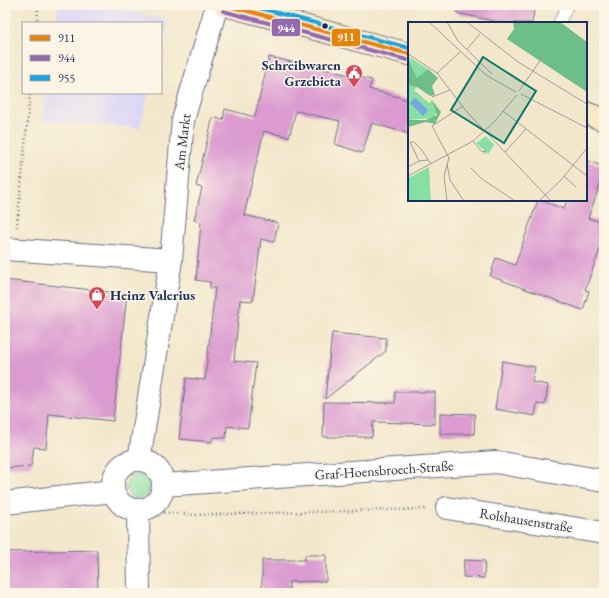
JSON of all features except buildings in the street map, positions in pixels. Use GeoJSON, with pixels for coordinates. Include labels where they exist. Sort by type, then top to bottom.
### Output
{"type":"FeatureCollection","features":[{"type":"Feature","properties":{"kind":"main road"},"geometry":{"type":"LineString","coordinates":[[225,5],[408,54]]}},
{"type":"Feature","properties":{"kind":"main road"},"geometry":{"type":"LineString","coordinates":[[587,113],[604,120]]}},
{"type":"Feature","properties":{"kind":"street","name":"Am Markt"},"geometry":{"type":"LineString","coordinates":[[139,460],[171,260],[183,120],[217,5]]}},
{"type":"Feature","properties":{"kind":"street"},"geometry":{"type":"LineString","coordinates":[[10,249],[171,260]]}},
{"type":"Feature","properties":{"kind":"street"},"geometry":{"type":"LineString","coordinates":[[139,460],[154,465],[159,471],[164,485],[159,500],[146,510],[138,511],[125,507],[113,491],[113,482],[116,473],[122,466],[130,461],[139,460]]}},
{"type":"Feature","properties":{"kind":"street","name":"Graf-Hoensbroech-Straße"},"geometry":{"type":"LineString","coordinates":[[164,485],[496,462],[604,481]]}},
{"type":"Feature","properties":{"kind":"street"},"geometry":{"type":"LineString","coordinates":[[5,503],[113,491]]}},
{"type":"Feature","properties":{"kind":"street","name":"Rolshausenstraße"},"geometry":{"type":"LineString","coordinates":[[447,508],[604,533]]}},
{"type":"Feature","properties":{"kind":"street"},"geometry":{"type":"LineString","coordinates":[[138,511],[139,593]]}},
{"type":"Feature","properties":{"kind":"lane"},"geometry":{"type":"LineString","coordinates":[[560,22],[568,5]]}},
{"type":"Feature","properties":{"kind":"path"},"geometry":{"type":"LineString","coordinates":[[37,22],[38,5]]}},
{"type":"Feature","properties":{"kind":"path"},"geometry":{"type":"LineString","coordinates":[[10,249],[30,94]]}},
{"type":"Feature","properties":{"kind":"path"},"geometry":{"type":"LineString","coordinates":[[138,511],[194,515],[447,508]]}},
{"type":"Feature","properties":{"kind":"shaded area"},"geometry":{"type":"Polygon","coordinates":[[[58,5],[106,5],[168,21],[162,45],[162,22],[56,22],[58,5]]]}},
{"type":"Feature","properties":{"kind":"shaded area"},"geometry":{"type":"Polygon","coordinates":[[[46,94],[149,94],[140,128],[42,121],[46,94]]]}},
{"type":"Feature","properties":{"kind":"green space"},"geometry":{"type":"Polygon","coordinates":[[[133,475],[143,475],[150,482],[150,492],[143,499],[133,499],[126,492],[126,482],[133,475]]]}},
{"type":"Feature","properties":{"kind":"transit line","name":"911"},"geometry":{"type":"LineString","coordinates":[[225,5],[408,54]]}},
{"type":"Feature","properties":{"kind":"transit line","name":"955"},"geometry":{"type":"LineString","coordinates":[[248,5],[408,48]]}},
{"type":"Feature","properties":{"kind":"transit line","name":"944"},"geometry":{"type":"LineString","coordinates":[[223,11],[407,60]]}},
{"type":"Feature","properties":{"kind":"place","name":"Schreibwaren Grzebieta"},"geometry":{"type":"Point","coordinates":[354,88]}},
{"type":"Feature","properties":{"kind":"place","name":"Heinz Valerius"},"geometry":{"type":"Point","coordinates":[97,310]}}]}
